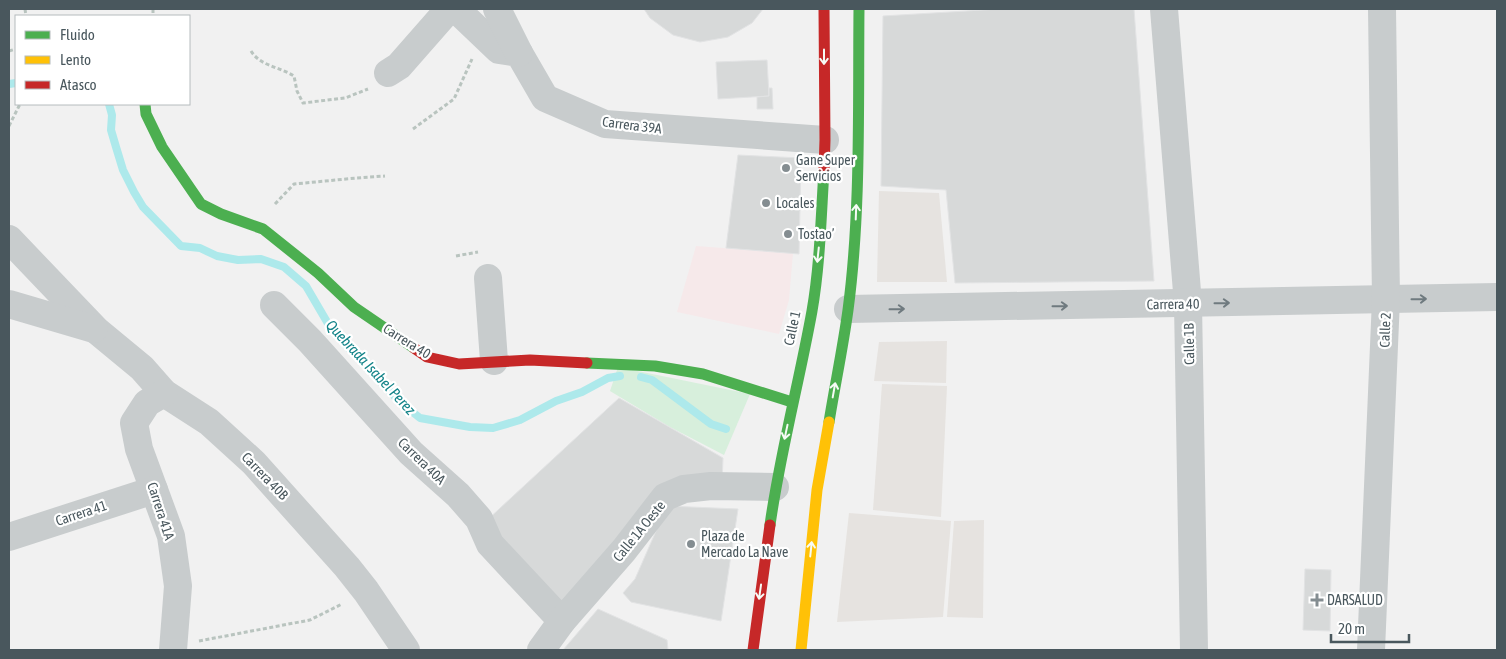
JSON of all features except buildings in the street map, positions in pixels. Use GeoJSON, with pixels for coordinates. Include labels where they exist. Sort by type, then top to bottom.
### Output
{"type":"FeatureCollection","features":[{"type":"Feature","properties":{"kind":"main road","name":"Calle 1"},"geometry":{"type":"LineString","coordinates":[[753,650],[775,487],[812,310],[821,223],[824,140],[824,9]]}},
{"type":"Feature","properties":{"kind":"main road"},"geometry":{"type":"LineString","coordinates":[[801,650],[817,490],[848,309],[855,224],[859,9]]}},
{"type":"Feature","properties":{"kind":"main road","name":"Carrera 40"},"geometry":{"type":"LineString","coordinates":[[145,105],[146,114],[162,147],[201,204],[221,214],[263,229],[318,273],[354,307],[427,357],[459,364],[494,361],[573,361],[655,366],[704,374],[792,402]]}},
{"type":"Feature","properties":{"kind":"street"},"geometry":{"type":"LineString","coordinates":[[388,73],[399,66],[449,9]]}},
{"type":"Feature","properties":{"kind":"street"},"geometry":{"type":"LineString","coordinates":[[456,9],[500,50],[519,53]]}},
{"type":"Feature","properties":{"kind":"street","name":"Carrera 39A"},"geometry":{"type":"LineString","coordinates":[[497,9],[519,53],[545,98],[605,124],[824,140]]}},
{"type":"Feature","properties":{"kind":"street","name":"Calle 1B"},"geometry":{"type":"LineString","coordinates":[[1164,9],[1188,304],[1194,650]]}},
{"type":"Feature","properties":{"kind":"street","name":"Calle 2"},"geometry":{"type":"LineString","coordinates":[[1371,650],[1386,299],[1382,9]]}},
{"type":"Feature","properties":{"kind":"street","name":"Carrera 40B"},"geometry":{"type":"LineString","coordinates":[[9,239],[96,330],[142,368],[164,393],[209,422],[254,463],[347,567],[366,591],[406,650]]}},
{"type":"Feature","properties":{"kind":"street"},"geometry":{"type":"LineString","coordinates":[[488,278],[494,361]]}},
{"type":"Feature","properties":{"kind":"street","name":"Carrera 40"},"geometry":{"type":"LineString","coordinates":[[848,309],[1497,297]]}},
{"type":"Feature","properties":{"kind":"street","name":"Carrera 40B"},"geometry":{"type":"LineString","coordinates":[[9,304],[96,330]]}},
{"type":"Feature","properties":{"kind":"street","name":"Carrera 40A"},"geometry":{"type":"LineString","coordinates":[[274,305],[310,341],[411,452],[458,495],[479,519],[490,544],[562,621]]}},
{"type":"Feature","properties":{"kind":"street","name":"Carrera 41A"},"geometry":{"type":"LineString","coordinates":[[164,393],[147,403],[134,424],[139,449],[171,536],[178,586],[173,647]]}},
{"type":"Feature","properties":{"kind":"street","name":"Calle 1A Oeste"},"geometry":{"type":"LineString","coordinates":[[542,650],[562,621],[624,550],[665,498],[684,489],[712,486],[775,487]]}},
{"type":"Feature","properties":{"kind":"street","name":"Carrera 41"},"geometry":{"type":"LineString","coordinates":[[9,537],[154,490]]}},
{"type":"Feature","properties":{"kind":"path"},"geometry":{"type":"LineString","coordinates":[[413,129],[454,99],[483,34]]}},
{"type":"Feature","properties":{"kind":"path"},"geometry":{"type":"LineString","coordinates":[[251,51],[256,59],[268,65],[284,69],[294,76],[297,91],[303,103],[345,98],[365,91],[388,73]]}},
{"type":"Feature","properties":{"kind":"path"},"geometry":{"type":"LineString","coordinates":[[9,126],[20,105]]}},
{"type":"Feature","properties":{"kind":"path"},"geometry":{"type":"LineString","coordinates":[[263,229],[268,212],[294,184],[385,176]]}},
{"type":"Feature","properties":{"kind":"path"},"geometry":{"type":"LineString","coordinates":[[173,647],[310,620],[366,591]]}},
{"type":"Feature","properties":{"kind":"shaded area"},"geometry":{"type":"Polygon","coordinates":[[[879,191],[939,193],[947,282],[877,282],[879,191]]]}},
{"type":"Feature","properties":{"kind":"shaded area"},"geometry":{"type":"Polygon","coordinates":[[[696,246],[793,253],[789,300],[779,334],[677,312],[696,246]]]}},
{"type":"Feature","properties":{"kind":"shaded area"},"geometry":{"type":"Polygon","coordinates":[[[947,341],[946,383],[874,381],[879,342],[947,341]]]}},
{"type":"Feature","properties":{"kind":"shaded area"},"geometry":{"type":"Polygon","coordinates":[[[882,384],[947,386],[941,517],[873,510],[882,384]]]}},
{"type":"Feature","properties":{"kind":"shaded area"},"geometry":{"type":"Polygon","coordinates":[[[849,513],[951,521],[943,617],[837,622],[849,513]]]}},
{"type":"Feature","properties":{"kind":"shaded area"},"geometry":{"type":"Polygon","coordinates":[[[984,520],[983,618],[947,617],[954,521],[984,520]]]}},
{"type":"Feature","properties":{"kind":"green space"},"geometry":{"type":"Polygon","coordinates":[[[618,367],[750,394],[724,455],[670,427],[610,391],[618,367]]]}},
{"type":"Feature","properties":{"kind":"waterway","name":"Quebrada Isabel Perez"},"geometry":{"type":"LineString","coordinates":[[9,84],[15,83]]}},
{"type":"Feature","properties":{"kind":"waterway","name":"Quebrada Isabel Perez"},"geometry":{"type":"LineString","coordinates":[[109,105],[112,115],[111,130],[123,170],[134,192],[143,207],[181,246],[200,248],[217,256],[238,260],[261,259],[284,267],[306,286],[330,327],[346,345],[400,402],[420,418],[470,427],[493,428],[520,420],[556,401],[582,392],[608,378],[620,376]]}},
{"type":"Feature","properties":{"kind":"waterway","name":"Quebrada Isabel Perez"},"geometry":{"type":"LineString","coordinates":[[641,377],[652,380],[711,424],[726,429]]}},
{"type":"Feature","properties":{"kind":"traffic: fast"},"geometry":{"type":"LineString","coordinates":[[829,422],[848,310],[855,235],[858,160],[859,9]]}},
{"type":"Feature","properties":{"kind":"traffic: fast"},"geometry":{"type":"LineString","coordinates":[[145,105],[146,114],[162,147],[201,204],[221,214],[263,229],[318,273],[354,307],[414,348]]}},
{"type":"Feature","properties":{"kind":"traffic: fast"},"geometry":{"type":"LineString","coordinates":[[770,525],[815,294],[824,170]]}},
{"type":"Feature","properties":{"kind":"traffic: fast"},"geometry":{"type":"LineString","coordinates":[[587,363],[655,366],[703,374],[792,402]]}},
{"type":"Feature","properties":{"kind":"traffic: slow"},"geometry":{"type":"LineString","coordinates":[[801,650],[817,490],[829,422]]}},
{"type":"Feature","properties":{"kind":"traffic: jam"},"geometry":{"type":"LineString","coordinates":[[824,9],[824,170]]}},
{"type":"Feature","properties":{"kind":"traffic: jam"},"geometry":{"type":"LineString","coordinates":[[414,348],[427,357],[459,364],[530,360],[587,363]]}},
{"type":"Feature","properties":{"kind":"traffic: jam"},"geometry":{"type":"LineString","coordinates":[[753,650],[770,525]]}},
{"type":"Feature","properties":{"kind":"place","name":"Gane Super Servicios"},"geometry":{"type":"Point","coordinates":[786,168]}},
{"type":"Feature","properties":{"kind":"place","name":"Locales"},"geometry":{"type":"Point","coordinates":[766,203]}},
{"type":"Feature","properties":{"kind":"place","name":"Tostao’"},"geometry":{"type":"Point","coordinates":[788,234]}},
{"type":"Feature","properties":{"kind":"place","name":"Plaza de Mercado La Nave"},"geometry":{"type":"Point","coordinates":[691,544]}},
{"type":"Feature","properties":{"kind":"place","name":"DARSALUD"},"geometry":{"type":"Point","coordinates":[1317,600]}}]}
